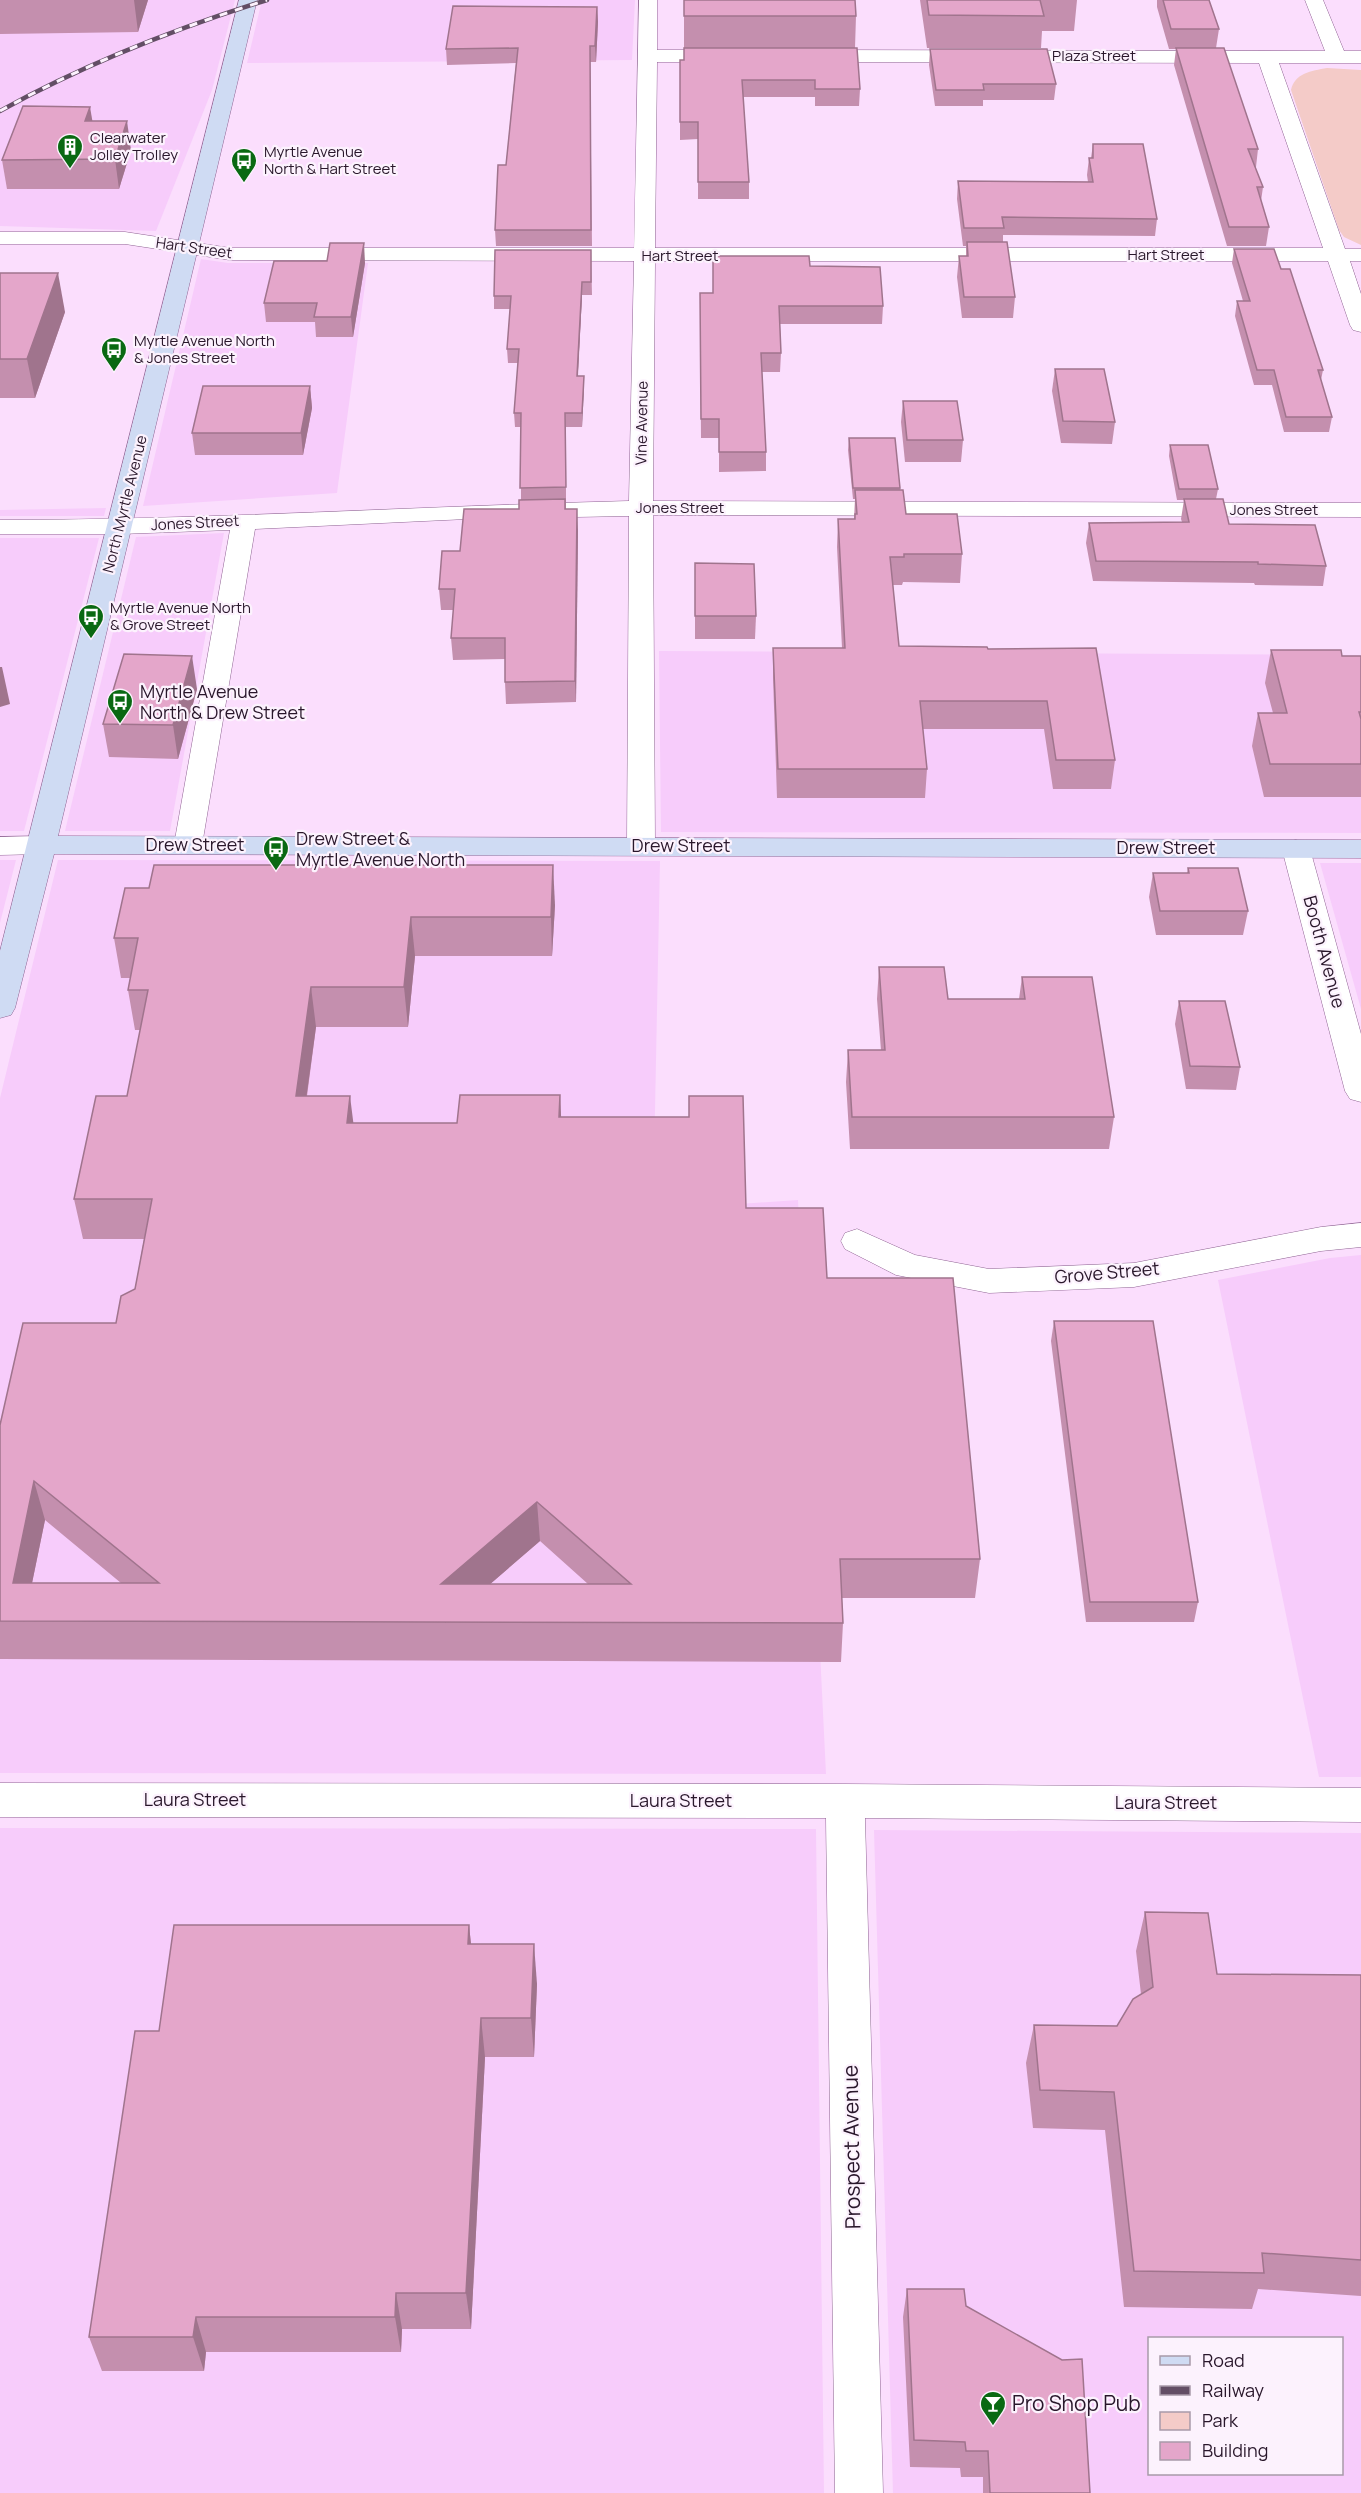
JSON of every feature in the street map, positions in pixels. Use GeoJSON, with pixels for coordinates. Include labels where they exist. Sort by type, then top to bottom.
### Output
{"type":"FeatureCollection","features":[{"type":"Feature","properties":{"kind":"main road","name":"North Myrtle Avenue"},"geometry":{"type":"LineString","coordinates":[[0,1008],[248,0]]}},
{"type":"Feature","properties":{"kind":"main road","name":"Drew Street"},"geometry":{"type":"LineString","coordinates":[[41,845],[1361,849]]}},
{"type":"Feature","properties":{"kind":"street","name":"Vine Avenue"},"geometry":{"type":"LineString","coordinates":[[641,846],[641,508],[648,0]]}},
{"type":"Feature","properties":{"kind":"street"},"geometry":{"type":"LineString","coordinates":[[1314,0],[1337,57]]}},
{"type":"Feature","properties":{"kind":"street"},"geometry":{"type":"LineString","coordinates":[[647,56],[742,56]]}},
{"type":"Feature","properties":{"kind":"street","name":"Plaza Street"},"geometry":{"type":"LineString","coordinates":[[790,56],[1361,57]]}},
{"type":"Feature","properties":{"kind":"street"},"geometry":{"type":"LineString","coordinates":[[1267,57],[1361,325]]}},
{"type":"Feature","properties":{"kind":"street","name":"Hart Street"},"geometry":{"type":"LineString","coordinates":[[0,238],[125,238],[230,254],[1361,255]]}},
{"type":"Feature","properties":{"kind":"street","name":"Jones Street"},"geometry":{"type":"LineString","coordinates":[[0,527],[120,527],[466,512],[641,508],[1361,510]]}},
{"type":"Feature","properties":{"kind":"street"},"geometry":{"type":"LineString","coordinates":[[189,845],[244,521]]}},
{"type":"Feature","properties":{"kind":"street","name":"Drew Street"},"geometry":{"type":"LineString","coordinates":[[0,846],[41,845]]}},
{"type":"Feature","properties":{"kind":"street","name":"Booth Avenue"},"geometry":{"type":"LineString","coordinates":[[1296,849],[1361,1091]]}},
{"type":"Feature","properties":{"kind":"street","name":"Grove Street"},"geometry":{"type":"LineString","coordinates":[[857,1241],[908,1266],[989,1281],[1134,1275],[1321,1239],[1361,1234]]}},
{"type":"Feature","properties":{"kind":"street","name":"Laura Street"},"geometry":{"type":"LineString","coordinates":[[0,1800],[845,1801],[1361,1805]]}},
{"type":"Feature","properties":{"kind":"street","name":"Prospect Avenue"},"geometry":{"type":"LineString","coordinates":[[845,1801],[859,2493]]}},
{"type":"Feature","properties":{"kind":"shaded area"},"geometry":{"type":"Polygon","coordinates":[[[0,0],[235,0],[212,90],[156,231],[0,226],[0,0]]]}},
{"type":"Feature","properties":{"kind":"shaded area"},"geometry":{"type":"Polygon","coordinates":[[[262,0],[635,0],[632,60],[247,63],[262,0]]]}},
{"type":"Feature","properties":{"kind":"shaded area"},"geometry":{"type":"Polygon","coordinates":[[[201,259],[228,263],[368,263],[337,493],[143,506],[201,259]]]}},
{"type":"Feature","properties":{"kind":"shaded area"},"geometry":{"type":"Polygon","coordinates":[[[106,508],[104,516],[0,516],[0,510],[106,508]]]}},
{"type":"Feature","properties":{"kind":"shaded area"},"geometry":{"type":"Polygon","coordinates":[[[224,533],[170,831],[65,831],[136,537],[224,533]]]}},
{"type":"Feature","properties":{"kind":"shaded area"},"geometry":{"type":"Polygon","coordinates":[[[0,538],[99,538],[24,831],[0,831],[0,538]]]}},
{"type":"Feature","properties":{"kind":"shaded area"},"geometry":{"type":"Polygon","coordinates":[[[659,651],[1361,655],[1361,833],[661,832],[659,651]]]}},
{"type":"Feature","properties":{"kind":"shaded area"},"geometry":{"type":"Polygon","coordinates":[[[0,860],[16,860],[0,923],[0,860]]]}},
{"type":"Feature","properties":{"kind":"shaded area"},"geometry":{"type":"Polygon","coordinates":[[[58,860],[660,861],[653,1210],[798,1200],[826,1774],[0,1773],[0,1098],[58,860]]]}},
{"type":"Feature","properties":{"kind":"shaded area"},"geometry":{"type":"Polygon","coordinates":[[[1320,863],[1361,863],[1361,1009],[1320,863]]]}},
{"type":"Feature","properties":{"kind":"shaded area"},"geometry":{"type":"Polygon","coordinates":[[[1361,1255],[1361,1777],[1319,1777],[1218,1280],[1330,1258],[1361,1255]]]}},
{"type":"Feature","properties":{"kind":"shaded area"},"geometry":{"type":"Polygon","coordinates":[[[0,1828],[816,1829],[824,2493],[0,2493],[0,1828]]]}},
{"type":"Feature","properties":{"kind":"shaded area"},"geometry":{"type":"Polygon","coordinates":[[[874,1830],[1361,1833],[1361,2493],[893,2493],[874,1830]]]}},
{"type":"Feature","properties":{"kind":"green space"},"geometry":{"type":"Polygon","coordinates":[[[1327,68],[1361,70],[1361,245],[1344,237],[1339,230],[1291,90],[1300,76],[1327,68]]]}},
{"type":"Feature","properties":{"kind":"building"},"geometry":{"type":"Polygon","coordinates":[[[684,0],[855,0],[856,16],[684,16],[684,0]]]}},
{"type":"Feature","properties":{"kind":"building"},"geometry":{"type":"Polygon","coordinates":[[[927,0],[1040,0],[1044,16],[929,15],[927,0]]]}},
{"type":"Feature","properties":{"kind":"building"},"geometry":{"type":"Polygon","coordinates":[[[1163,0],[1209,0],[1219,29],[1171,29],[1163,0]]]}},
{"type":"Feature","properties":{"kind":"building"},"geometry":{"type":"Polygon","coordinates":[[[453,6],[597,7],[595,46],[590,46],[591,230],[495,230],[498,165],[506,165],[518,48],[446,49],[453,6]]]}},
{"type":"Feature","properties":{"kind":"building"},"geometry":{"type":"Polygon","coordinates":[[[684,48],[857,48],[860,89],[815,89],[815,80],[742,80],[749,182],[698,182],[698,122],[680,122],[680,60],[684,60],[684,48]]]}},
{"type":"Feature","properties":{"kind":"building"},"geometry":{"type":"Polygon","coordinates":[[[1176,48],[1224,48],[1258,149],[1248,149],[1263,187],[1257,187],[1269,227],[1229,227],[1176,48]]]}},
{"type":"Feature","properties":{"kind":"building"},"geometry":{"type":"Polygon","coordinates":[[[930,49],[1047,49],[1056,84],[983,84],[984,90],[936,90],[930,49]]]}},
{"type":"Feature","properties":{"kind":"building"},"geometry":{"type":"Polygon","coordinates":[[[23,106],[90,107],[85,121],[127,121],[115,159],[2,160],[23,106]]]}},
{"type":"Feature","properties":{"kind":"building"},"geometry":{"type":"Polygon","coordinates":[[[1093,144],[1143,144],[1157,219],[1002,217],[1004,228],[964,228],[958,181],[1093,182],[1089,158],[1093,158],[1093,144]]]}},
{"type":"Feature","properties":{"kind":"building"},"geometry":{"type":"Polygon","coordinates":[[[967,242],[1007,242],[1015,297],[964,297],[959,256],[968,256],[967,242]]]}},
{"type":"Feature","properties":{"kind":"building"},"geometry":{"type":"Polygon","coordinates":[[[330,243],[364,243],[351,317],[314,317],[317,303],[264,303],[274,261],[327,261],[330,243]]]}},
{"type":"Feature","properties":{"kind":"building"},"geometry":{"type":"Polygon","coordinates":[[[1234,249],[1274,249],[1281,269],[1290,269],[1323,370],[1318,370],[1332,417],[1286,417],[1274,370],[1257,370],[1237,301],[1250,301],[1234,249]]]}},
{"type":"Feature","properties":{"kind":"building"},"geometry":{"type":"Polygon","coordinates":[[[495,250],[591,250],[591,282],[582,282],[577,376],[584,376],[582,413],[565,413],[566,487],[520,488],[521,413],[514,413],[519,349],[507,349],[511,296],[494,296],[495,250]]]}},
{"type":"Feature","properties":{"kind":"building"},"geometry":{"type":"Polygon","coordinates":[[[713,256],[809,256],[810,266],[880,267],[883,306],[779,306],[781,353],[761,353],[766,452],[719,452],[719,419],[701,419],[700,293],[713,293],[713,256]]]}},
{"type":"Feature","properties":{"kind":"building"},"geometry":{"type":"Polygon","coordinates":[[[0,273],[58,273],[27,359],[0,359],[0,273]]]}},
{"type":"Feature","properties":{"kind":"building"},"geometry":{"type":"Polygon","coordinates":[[[1055,369],[1104,369],[1115,422],[1063,421],[1055,369]]]}},
{"type":"Feature","properties":{"kind":"building"},"geometry":{"type":"Polygon","coordinates":[[[203,386],[310,386],[301,433],[192,433],[203,386]]]}},
{"type":"Feature","properties":{"kind":"building"},"geometry":{"type":"Polygon","coordinates":[[[903,401],[957,401],[963,440],[907,440],[903,401]]]}},
{"type":"Feature","properties":{"kind":"building"},"geometry":{"type":"Polygon","coordinates":[[[849,438],[895,438],[900,488],[853,488],[849,438]]]}},
{"type":"Feature","properties":{"kind":"building"},"geometry":{"type":"Polygon","coordinates":[[[1170,445],[1208,445],[1218,489],[1179,489],[1170,445]]]}},
{"type":"Feature","properties":{"kind":"building"},"geometry":{"type":"Polygon","coordinates":[[[855,490],[903,490],[906,514],[957,514],[962,554],[904,554],[904,557],[890,557],[899,646],[987,647],[988,649],[1096,648],[1115,760],[1056,760],[1047,701],[920,701],[927,769],[778,769],[773,648],[845,648],[838,519],[855,519],[855,514],[857,514],[855,490]]]}},
{"type":"Feature","properties":{"kind":"building"},"geometry":{"type":"Polygon","coordinates":[[[565,499],[565,509],[577,509],[575,681],[505,682],[505,638],[451,638],[455,589],[439,589],[442,551],[460,551],[464,509],[519,509],[519,500],[565,499]]]}},
{"type":"Feature","properties":{"kind":"building"},"geometry":{"type":"Polygon","coordinates":[[[1184,499],[1223,499],[1229,524],[1315,525],[1326,566],[1258,564],[1258,562],[1096,561],[1089,523],[1189,522],[1184,499]]]}},
{"type":"Feature","properties":{"kind":"building"},"geometry":{"type":"Polygon","coordinates":[[[695,563],[754,564],[756,616],[695,616],[695,563]]]}},
{"type":"Feature","properties":{"kind":"building"},"geometry":{"type":"Polygon","coordinates":[[[1271,650],[1341,650],[1342,656],[1361,656],[1361,712],[1359,712],[1361,764],[1270,764],[1258,713],[1287,713],[1271,650]]]}},
{"type":"Feature","properties":{"kind":"building"},"geometry":{"type":"Polygon","coordinates":[[[124,654],[192,656],[173,725],[103,724],[124,654]]]}},
{"type":"Feature","properties":{"kind":"building"},"geometry":{"type":"Polygon","coordinates":[[[154,865],[553,865],[551,917],[411,917],[404,987],[311,987],[296,1096],[350,1096],[347,1123],[457,1123],[460,1095],[560,1095],[559,1117],[689,1117],[689,1096],[743,1096],[746,1208],[823,1208],[827,1278],[953,1278],[980,1559],[840,1559],[843,1623],[0,1621],[0,1425],[23,1323],[116,1323],[121,1296],[135,1289],[152,1199],[74,1199],[96,1096],[127,1096],[148,990],[128,990],[138,938],[114,938],[125,888],[149,888],[154,865]],[[34,1481],[13,1583],[159,1583],[34,1481]],[[537,1502],[441,1584],[631,1584],[537,1502]]]}},
{"type":"Feature","properties":{"kind":"building"},"geometry":{"type":"Polygon","coordinates":[[[1188,868],[1238,868],[1248,911],[1160,911],[1153,873],[1189,873],[1188,868]]]}},
{"type":"Feature","properties":{"kind":"building"},"geometry":{"type":"Polygon","coordinates":[[[879,967],[944,967],[948,999],[1025,999],[1022,977],[1092,977],[1114,1117],[852,1117],[848,1050],[885,1050],[879,967]]]}},
{"type":"Feature","properties":{"kind":"building"},"geometry":{"type":"Polygon","coordinates":[[[1179,1001],[1225,1001],[1240,1067],[1190,1066],[1179,1001]]]}},
{"type":"Feature","properties":{"kind":"building"},"geometry":{"type":"Polygon","coordinates":[[[1054,1321],[1153,1321],[1198,1602],[1090,1602],[1054,1321]]]}},
{"type":"Feature","properties":{"kind":"building"},"geometry":{"type":"Polygon","coordinates":[[[1145,1912],[1208,1913],[1217,1974],[1361,1975],[1361,2260],[1262,2253],[1264,2273],[1134,2271],[1114,2092],[1040,2090],[1034,2025],[1117,2026],[1133,1999],[1153,1987],[1145,1912]]]}},
{"type":"Feature","properties":{"kind":"building"},"geometry":{"type":"Polygon","coordinates":[[[174,1925],[469,1925],[468,1944],[534,1944],[531,2018],[481,2018],[466,2293],[396,2293],[395,2317],[196,2317],[193,2337],[89,2337],[135,2031],[159,2031],[174,1925]]]}},
{"type":"Feature","properties":{"kind":"building","name":"Pro Shop Pub"},"geometry":{"type":"Polygon","coordinates":[[[907,2289],[964,2289],[966,2306],[1062,2360],[1082,2359],[1090,2493],[990,2493],[988,2451],[966,2451],[965,2442],[914,2440],[907,2289]]]}},
{"type":"Feature","properties":{"kind":"railway"},"geometry":{"type":"LineString","coordinates":[[0,111],[64,78],[130,49],[267,0]]}},
{"type":"Feature","properties":{"kind":"place","name":"Clearwater Jolley Trolley"},"geometry":{"type":"Point","coordinates":[70,170]}},
{"type":"Feature","properties":{"kind":"place","name":"Myrtle Avenue North & Hart Street"},"geometry":{"type":"Point","coordinates":[244,184]}},
{"type":"Feature","properties":{"kind":"place","name":"Myrtle Avenue North & Jones Street"},"geometry":{"type":"Point","coordinates":[114,373]}},
{"type":"Feature","properties":{"kind":"place","name":"Myrtle Avenue North & Grove Street"},"geometry":{"type":"Point","coordinates":[91,640]}},
{"type":"Feature","properties":{"kind":"place","name":"Myrtle Avenue North & Drew Street"},"geometry":{"type":"Point","coordinates":[120,725]}},
{"type":"Feature","properties":{"kind":"place","name":"Drew Street & Myrtle Avenue North"},"geometry":{"type":"Point","coordinates":[276,872]}},
{"type":"Feature","properties":{"kind":"place","name":"Pro Shop Pub"},"geometry":{"type":"Point","coordinates":[993,2427]}}]}
